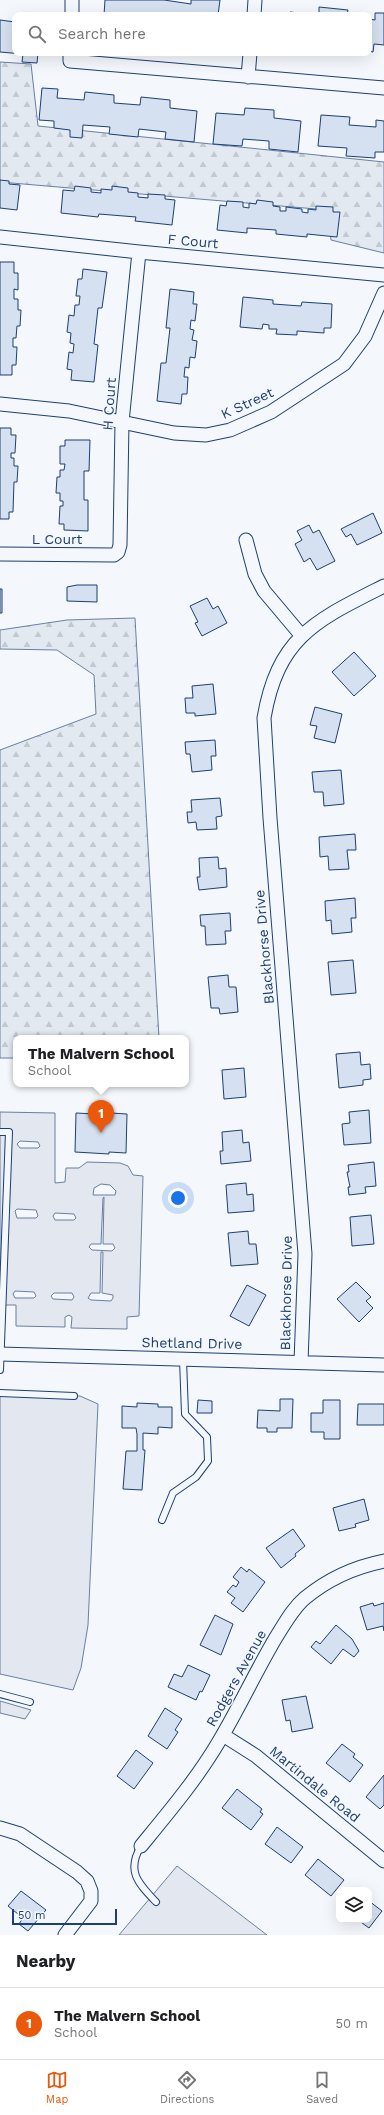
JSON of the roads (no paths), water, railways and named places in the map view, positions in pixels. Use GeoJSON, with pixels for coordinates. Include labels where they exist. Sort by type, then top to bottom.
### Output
{"type":"FeatureCollection","features":[{"type":"Feature","properties":{"kind":"street"},"geometry":{"type":"LineString","coordinates":[[72,0],[72,12]]}},
{"type":"Feature","properties":{"kind":"street"},"geometry":{"type":"LineString","coordinates":[[254,12],[255,0]]}},
{"type":"Feature","properties":{"kind":"street"},"geometry":{"type":"LineString","coordinates":[[70,56],[70,61],[384,88]]}},
{"type":"Feature","properties":{"kind":"street"},"geometry":{"type":"LineString","coordinates":[[248,77],[250,56]]}},
{"type":"Feature","properties":{"kind":"street","name":"F Court"},"geometry":{"type":"LineString","coordinates":[[0,237],[139,252],[384,275]]}},
{"type":"Feature","properties":{"kind":"street","name":"H Court"},"geometry":{"type":"LineString","coordinates":[[114,555],[118,552],[120,545],[122,422],[139,252]]}},
{"type":"Feature","properties":{"kind":"street","name":"K Street"},"geometry":{"type":"LineString","coordinates":[[0,404],[50,408],[174,432],[206,435],[240,427],[271,412],[344,364],[365,336],[384,293]]}},
{"type":"Feature","properties":{"kind":"street"},"geometry":{"type":"LineString","coordinates":[[246,540],[255,574],[264,591],[301,635]]}},
{"type":"Feature","properties":{"kind":"street","name":"L Court"},"geometry":{"type":"LineString","coordinates":[[0,554],[114,555]]}},
{"type":"Feature","properties":{"kind":"street","name":"Blackhorse Drive"},"geometry":{"type":"LineString","coordinates":[[301,1362],[305,1254],[264,735],[267,702],[277,674],[301,635],[329,614],[384,586]]}},
{"type":"Feature","properties":{"kind":"street","name":"Shetland Drive"},"geometry":{"type":"LineString","coordinates":[[0,1354],[384,1365]]}},
{"type":"Feature","properties":{"kind":"street","name":"Rodgers Avenue"},"geometry":{"type":"LineString","coordinates":[[141,1846],[195,1778],[223,1735],[256,1672],[287,1619],[304,1598],[328,1581],[348,1570],[384,1561]]}},
{"type":"Feature","properties":{"kind":"street","name":"Martindale Road"},"geometry":{"type":"LineString","coordinates":[[223,1735],[256,1756],[384,1861]]}},
{"type":"Feature","properties":{"kind":"street"},"geometry":{"type":"LineString","coordinates":[[0,1828],[20,1834],[77,1872],[89,1886],[91,1891],[91,1901],[65,1935]]}},
{"type":"Feature","properties":{"kind":"lane"},"geometry":{"type":"LineString","coordinates":[[0,1132],[9,1132],[4,1293],[1,1305],[0,1370]]}},
{"type":"Feature","properties":{"kind":"lane"},"geometry":{"type":"LineString","coordinates":[[162,1520],[173,1493],[196,1477],[208,1461],[207,1437],[185,1414],[183,1359]]}},
{"type":"Feature","properties":{"kind":"lane"},"geometry":{"type":"LineString","coordinates":[[0,1393],[74,1396]]}},
{"type":"Feature","properties":{"kind":"lane"},"geometry":{"type":"LineString","coordinates":[[0,1694],[30,1702]]}},
{"type":"Feature","properties":{"kind":"lane"},"geometry":{"type":"LineString","coordinates":[[141,1846],[133,1863],[134,1873],[140,1885],[156,1902]]}},
{"type":"Feature","properties":{"kind":"place","name":"The Malvern School"},"geometry":{"type":"Point","coordinates":[101,1133]}}]}
